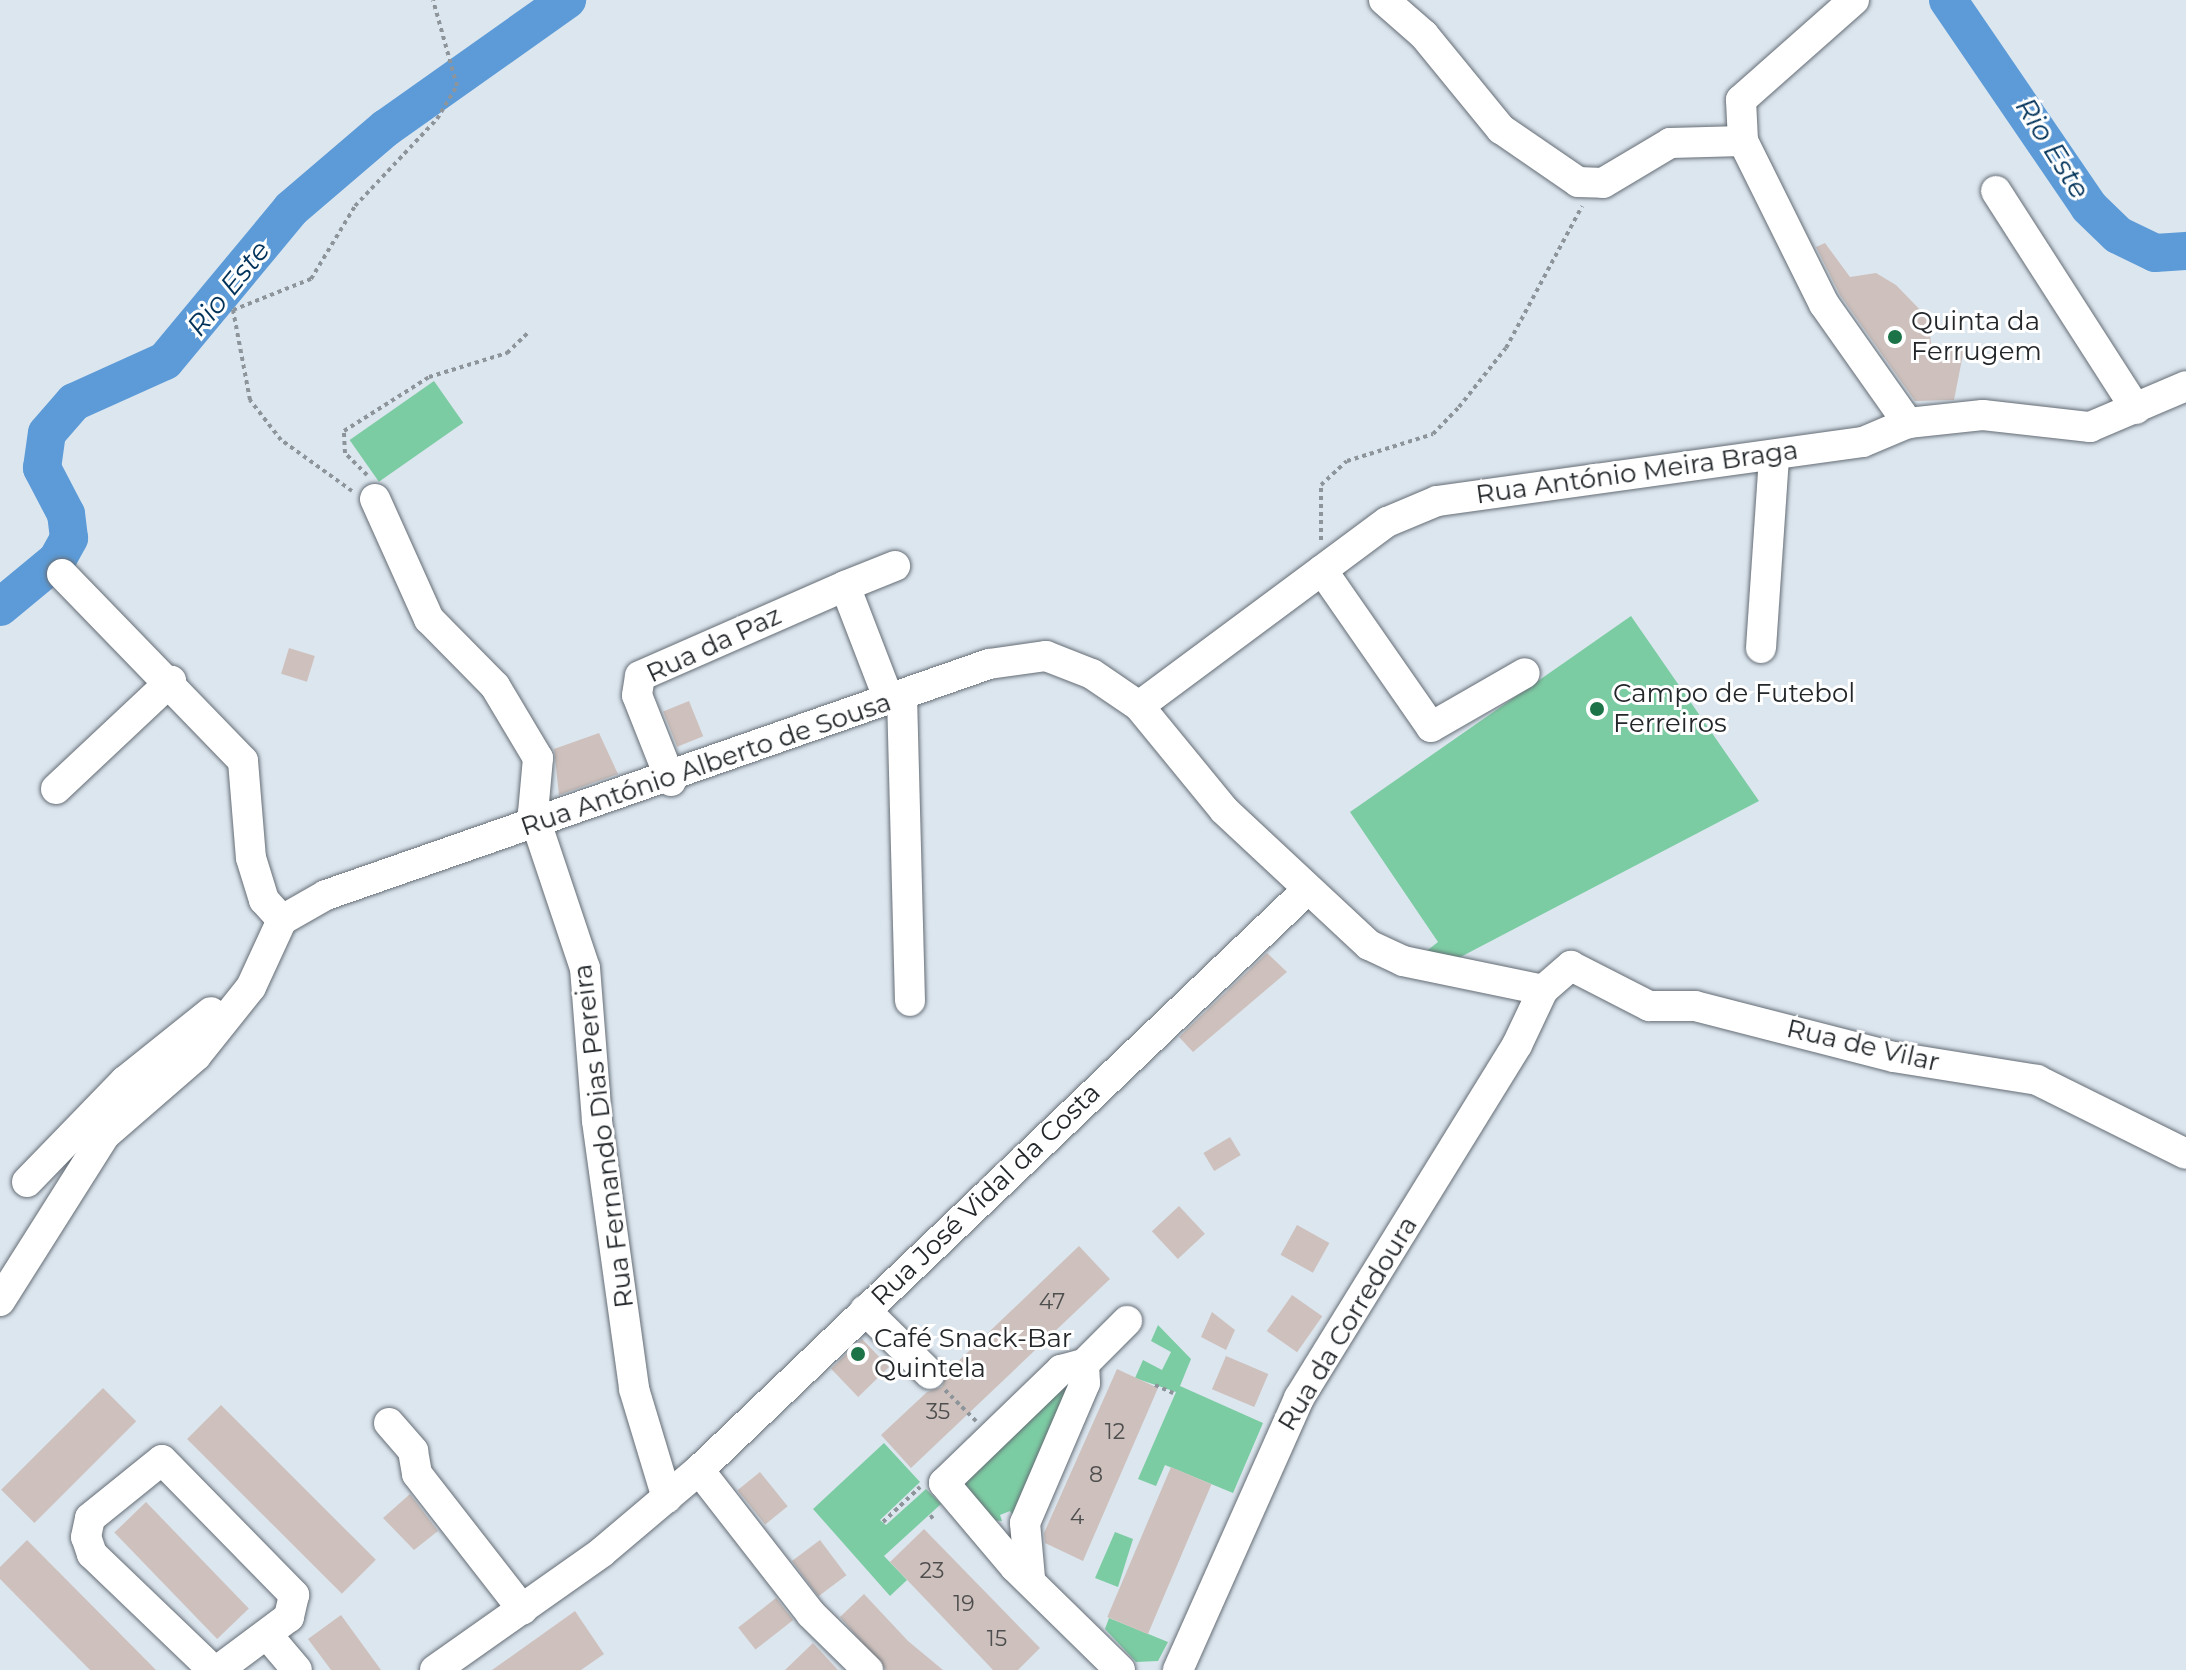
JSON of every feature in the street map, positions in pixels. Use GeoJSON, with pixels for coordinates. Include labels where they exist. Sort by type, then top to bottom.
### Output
{"type":"FeatureCollection","features":[{"type":"Feature","properties":{"kind":"street"},"geometry":{"type":"LineString","coordinates":[[1384,0],[1424,35],[1501,129],[1590,186],[1670,143],[1743,141]]}},
{"type":"Feature","properties":{"kind":"street"},"geometry":{"type":"LineString","coordinates":[[1854,0],[1741,100],[1743,141],[1824,304],[1908,423]]}},
{"type":"Feature","properties":{"kind":"street"},"geometry":{"type":"LineString","coordinates":[[1996,191],[2136,409]]}},
{"type":"Feature","properties":{"kind":"street","name":"Rua António Meira Braga"},"geometry":{"type":"LineString","coordinates":[[1134,703],[1387,522],[1437,501],[1863,442],[1908,423],[1983,415],[2090,427],[2186,386]]}},
{"type":"Feature","properties":{"kind":"street"},"geometry":{"type":"LineString","coordinates":[[1761,648],[1774,455]]}},
{"type":"Feature","properties":{"kind":"street"},"geometry":{"type":"LineString","coordinates":[[378,505],[429,619],[495,686],[538,758],[536,824]]}},
{"type":"Feature","properties":{"kind":"street","name":"Rua da Paz"},"geometry":{"type":"LineString","coordinates":[[671,781],[637,695],[640,676],[895,566]]}},
{"type":"Feature","properties":{"kind":"street"},"geometry":{"type":"LineString","coordinates":[[1322,570],[1431,727],[1525,673]]}},
{"type":"Feature","properties":{"kind":"street"},"geometry":{"type":"LineString","coordinates":[[0,1301],[105,1135],[196,1056],[241,999],[282,920],[264,900],[251,858],[243,761],[171,681],[62,574]]}},
{"type":"Feature","properties":{"kind":"street"},"geometry":{"type":"LineString","coordinates":[[845,586],[896,698],[910,1001]]}},
{"type":"Feature","properties":{"kind":"street","name":"Rua António Alberto de Sousa"},"geometry":{"type":"LineString","coordinates":[[282,920],[326,895],[671,781],[989,664],[1046,656],[1092,674],[1134,703]]}},
{"type":"Feature","properties":{"kind":"street"},"geometry":{"type":"LineString","coordinates":[[56,789],[171,681]]}},
{"type":"Feature","properties":{"kind":"street"},"geometry":{"type":"LineString","coordinates":[[1134,703],[1224,810],[1306,891],[1369,945],[1403,961],[1543,990]]}},
{"type":"Feature","properties":{"kind":"street","name":"Rua Fernando Dias Pereira"},"geometry":{"type":"LineString","coordinates":[[536,824],[575,920],[585,968],[595,1105],[634,1389],[667,1498]]}},
{"type":"Feature","properties":{"kind":"street","name":"Rua José Vidal da Costa"},"geometry":{"type":"LineString","coordinates":[[435,1670],[523,1610],[699,1470],[1306,891]]}},
{"type":"Feature","properties":{"kind":"street","name":"Rua de Vilar"},"geometry":{"type":"LineString","coordinates":[[1543,990],[1571,966],[1649,1006],[1695,1006],[1894,1057],[2013,1073],[2072,1094],[2186,1154]]}},
{"type":"Feature","properties":{"kind":"street","name":"Rua da Corredoura"},"geometry":{"type":"LineString","coordinates":[[1178,1670],[1299,1398],[1543,990]]}},
{"type":"Feature","properties":{"kind":"street"},"geometry":{"type":"LineString","coordinates":[[27,1182],[125,1081],[218,1004],[241,999]]}},
{"type":"Feature","properties":{"kind":"street"},"geometry":{"type":"LineString","coordinates":[[865,1310],[936,1380]]}},
{"type":"Feature","properties":{"kind":"street"},"geometry":{"type":"LineString","coordinates":[[1120,1670],[978,1523],[944,1483],[1061,1370],[1084,1364],[1127,1321]]}},
{"type":"Feature","properties":{"kind":"street"},"geometry":{"type":"LineString","coordinates":[[1030,1578],[1025,1523],[1085,1383],[1084,1364]]}},
{"type":"Feature","properties":{"kind":"street"},"geometry":{"type":"LineString","coordinates":[[389,1423],[413,1451],[417,1474],[523,1610]]}},
{"type":"Feature","properties":{"kind":"street"},"geometry":{"type":"LineString","coordinates":[[162,1460],[177,1470],[284,1578],[294,1595],[289,1617],[269,1637],[216,1670],[92,1554],[86,1537],[90,1518],[146,1466],[162,1460]]}},
{"type":"Feature","properties":{"kind":"street"},"geometry":{"type":"LineString","coordinates":[[699,1470],[811,1614],[868,1670]]}},
{"type":"Feature","properties":{"kind":"street"},"geometry":{"type":"LineString","coordinates":[[978,1523],[1005,1529],[1025,1523]]}},
{"type":"Feature","properties":{"kind":"street"},"geometry":{"type":"LineString","coordinates":[[269,1637],[297,1670]]}},
{"type":"Feature","properties":{"kind":"path"},"geometry":{"type":"LineString","coordinates":[[378,505],[281,440],[250,400],[233,310],[311,279],[355,206],[437,119],[457,86],[433,0]]}},
{"type":"Feature","properties":{"kind":"path"},"geometry":{"type":"LineString","coordinates":[[1322,570],[1321,485],[1347,461],[1433,434],[1459,407],[1506,348],[1590,186]]}},
{"type":"Feature","properties":{"kind":"path"},"geometry":{"type":"LineString","coordinates":[[378,505],[370,479],[345,453],[344,431],[429,377],[507,353],[528,333]]}},
{"type":"Feature","properties":{"kind":"path"},"geometry":{"type":"LineString","coordinates":[[936,1380],[983,1428]]}},
{"type":"Feature","properties":{"kind":"path"},"geometry":{"type":"LineString","coordinates":[[1155,1385],[1173,1393]]}},
{"type":"Feature","properties":{"kind":"path"},"geometry":{"type":"LineString","coordinates":[[883,1522],[925,1483]]}},
{"type":"Feature","properties":{"kind":"green space"},"geometry":{"type":"Polygon","coordinates":[[[434,381],[463,423],[379,482],[350,440],[434,381]]]}},
{"type":"Feature","properties":{"kind":"green space","name":"Campo de Futebol Ferreiros"},"geometry":{"type":"Polygon","coordinates":[[[1631,616],[1759,801],[1449,963],[1424,953],[1438,942],[1350,812],[1631,616]]]}},
{"type":"Feature","properties":{"kind":"green space"},"geometry":{"type":"Polygon","coordinates":[[[1158,1325],[1191,1359],[1180,1386],[1263,1423],[1233,1493],[1165,1465],[1156,1486],[1138,1479],[1176,1392],[1135,1378],[1143,1360],[1162,1370],[1171,1352],[1151,1341],[1158,1325]]]}},
{"type":"Feature","properties":{"kind":"green space"},"geometry":{"type":"Polygon","coordinates":[[[1065,1381],[1071,1385],[1014,1517],[1010,1511],[1000,1515],[1002,1521],[990,1520],[964,1487],[965,1478],[1065,1381]]]}},
{"type":"Feature","properties":{"kind":"green space"},"geometry":{"type":"Polygon","coordinates":[[[884,1443],[920,1482],[880,1520],[886,1525],[926,1489],[941,1504],[884,1556],[907,1580],[890,1596],[813,1509],[884,1443]]]}},
{"type":"Feature","properties":{"kind":"green space"},"geometry":{"type":"Polygon","coordinates":[[[1115,1532],[1133,1539],[1118,1587],[1095,1578],[1115,1532]]]}},
{"type":"Feature","properties":{"kind":"green space"},"geometry":{"type":"Polygon","coordinates":[[[1109,1618],[1168,1642],[1158,1661],[1136,1662],[1105,1629],[1109,1618]]]}},
{"type":"Feature","properties":{"kind":"building","name":"Quinta da Ferrugem"},"geometry":{"type":"Polygon","coordinates":[[[1825,243],[1850,277],[1876,273],[1896,285],[1928,318],[1932,351],[1964,349],[1954,400],[1915,401],[1840,295],[1816,247],[1825,243]]]}},
{"type":"Feature","properties":{"kind":"building"},"geometry":{"type":"Polygon","coordinates":[[[289,648],[315,656],[307,682],[281,674],[289,648]]]}},
{"type":"Feature","properties":{"kind":"building"},"geometry":{"type":"Polygon","coordinates":[[[689,701],[703,736],[677,747],[663,711],[689,701]]]}},
{"type":"Feature","properties":{"kind":"building"},"geometry":{"type":"Polygon","coordinates":[[[599,733],[618,774],[559,795],[554,749],[599,733]]]}},
{"type":"Feature","properties":{"kind":"building"},"geometry":{"type":"Polygon","coordinates":[[[1267,953],[1287,972],[1193,1052],[1179,1037],[1267,953]]]}},
{"type":"Feature","properties":{"kind":"building"},"geometry":{"type":"Polygon","coordinates":[[[1230,1137],[1241,1155],[1214,1171],[1203,1153],[1230,1137]]]}},
{"type":"Feature","properties":{"kind":"building"},"geometry":{"type":"Polygon","coordinates":[[[1179,1206],[1205,1234],[1178,1259],[1152,1231],[1179,1206]]]}},
{"type":"Feature","properties":{"kind":"building"},"geometry":{"type":"Polygon","coordinates":[[[1297,1225],[1329,1243],[1313,1273],[1281,1255],[1297,1225]]]}},
{"type":"Feature","properties":{"kind":"building"},"geometry":{"type":"Polygon","coordinates":[[[1079,1246],[1110,1279],[911,1468],[881,1435],[927,1392],[942,1387],[947,1372],[1079,1246]]]}},
{"type":"Feature","properties":{"kind":"building"},"geometry":{"type":"Polygon","coordinates":[[[1292,1295],[1322,1316],[1297,1352],[1267,1331],[1292,1295]]]}},
{"type":"Feature","properties":{"kind":"building"},"geometry":{"type":"Polygon","coordinates":[[[1212,1312],[1235,1330],[1226,1350],[1201,1337],[1212,1312]]]}},
{"type":"Feature","properties":{"kind":"building"},"geometry":{"type":"Polygon","coordinates":[[[862,1339],[889,1367],[858,1397],[831,1369],[862,1339]]]}},
{"type":"Feature","properties":{"kind":"building"},"geometry":{"type":"Polygon","coordinates":[[[1226,1356],[1268,1374],[1254,1407],[1212,1389],[1226,1356]]]}},
{"type":"Feature","properties":{"kind":"building"},"geometry":{"type":"Polygon","coordinates":[[[1117,1369],[1158,1388],[1083,1561],[1045,1543],[1044,1533],[1117,1369]]]}},
{"type":"Feature","properties":{"kind":"building"},"geometry":{"type":"Polygon","coordinates":[[[103,1388],[136,1421],[34,1523],[1,1490],[103,1388]]]}},
{"type":"Feature","properties":{"kind":"building"},"geometry":{"type":"Polygon","coordinates":[[[221,1405],[376,1560],[342,1594],[187,1439],[221,1405]]]}},
{"type":"Feature","properties":{"kind":"building"},"geometry":{"type":"Polygon","coordinates":[[[1171,1467],[1212,1484],[1148,1634],[1107,1617],[1171,1467]]]}},
{"type":"Feature","properties":{"kind":"building"},"geometry":{"type":"Polygon","coordinates":[[[760,1472],[788,1506],[765,1524],[737,1490],[760,1472]]]}},
{"type":"Feature","properties":{"kind":"building"},"geometry":{"type":"Polygon","coordinates":[[[410,1494],[438,1531],[414,1550],[383,1518],[410,1494]]]}},
{"type":"Feature","properties":{"kind":"building"},"geometry":{"type":"Polygon","coordinates":[[[146,1502],[249,1608],[217,1639],[114,1533],[146,1502]]]}},
{"type":"Feature","properties":{"kind":"building"},"geometry":{"type":"Polygon","coordinates":[[[924,1529],[1040,1648],[1018,1670],[993,1670],[890,1562],[924,1529]]]}},
{"type":"Feature","properties":{"kind":"building"},"geometry":{"type":"Polygon","coordinates":[[[27,1540],[156,1670],[90,1670],[0,1579],[0,1567],[27,1540]]]}},
{"type":"Feature","properties":{"kind":"building"},"geometry":{"type":"Polygon","coordinates":[[[820,1540],[846,1575],[819,1596],[792,1561],[820,1540]]]}},
{"type":"Feature","properties":{"kind":"building"},"geometry":{"type":"Polygon","coordinates":[[[864,1594],[908,1641],[943,1670],[886,1670],[840,1617],[864,1594]]]}},
{"type":"Feature","properties":{"kind":"building"},"geometry":{"type":"Polygon","coordinates":[[[776,1598],[793,1620],[755,1650],[738,1628],[776,1598]]]}},
{"type":"Feature","properties":{"kind":"building"},"geometry":{"type":"Polygon","coordinates":[[[575,1611],[604,1654],[581,1670],[492,1670],[575,1611]]]}},
{"type":"Feature","properties":{"kind":"building"},"geometry":{"type":"Polygon","coordinates":[[[341,1615],[381,1670],[331,1670],[308,1639],[341,1615]]]}},
{"type":"Feature","properties":{"kind":"building"},"geometry":{"type":"Polygon","coordinates":[[[813,1643],[838,1670],[785,1670],[813,1643]]]}},
{"type":"Feature","properties":{"kind":"waterway","name":"Rio Este"},"geometry":{"type":"LineString","coordinates":[[0,607],[57,560],[69,538],[66,514],[42,468],[47,433],[74,402],[165,361],[291,209],[386,128],[567,0]]}},
{"type":"Feature","properties":{"kind":"waterway","name":"Rio Este"},"geometry":{"type":"LineString","coordinates":[[1948,0],[2089,207],[2118,235],[2155,253],[2186,251]]}},
{"type":"Feature","properties":{"kind":"place","name":"Quinta da Ferrugem"},"geometry":{"type":"Point","coordinates":[1895,337]}},
{"type":"Feature","properties":{"kind":"place","name":"Campo de Futebol Ferreiros"},"geometry":{"type":"Point","coordinates":[1597,709]}},
{"type":"Feature","properties":{"kind":"place","name":"Café Snack-Bar Quintela"},"geometry":{"type":"Point","coordinates":[858,1354]}}]}
